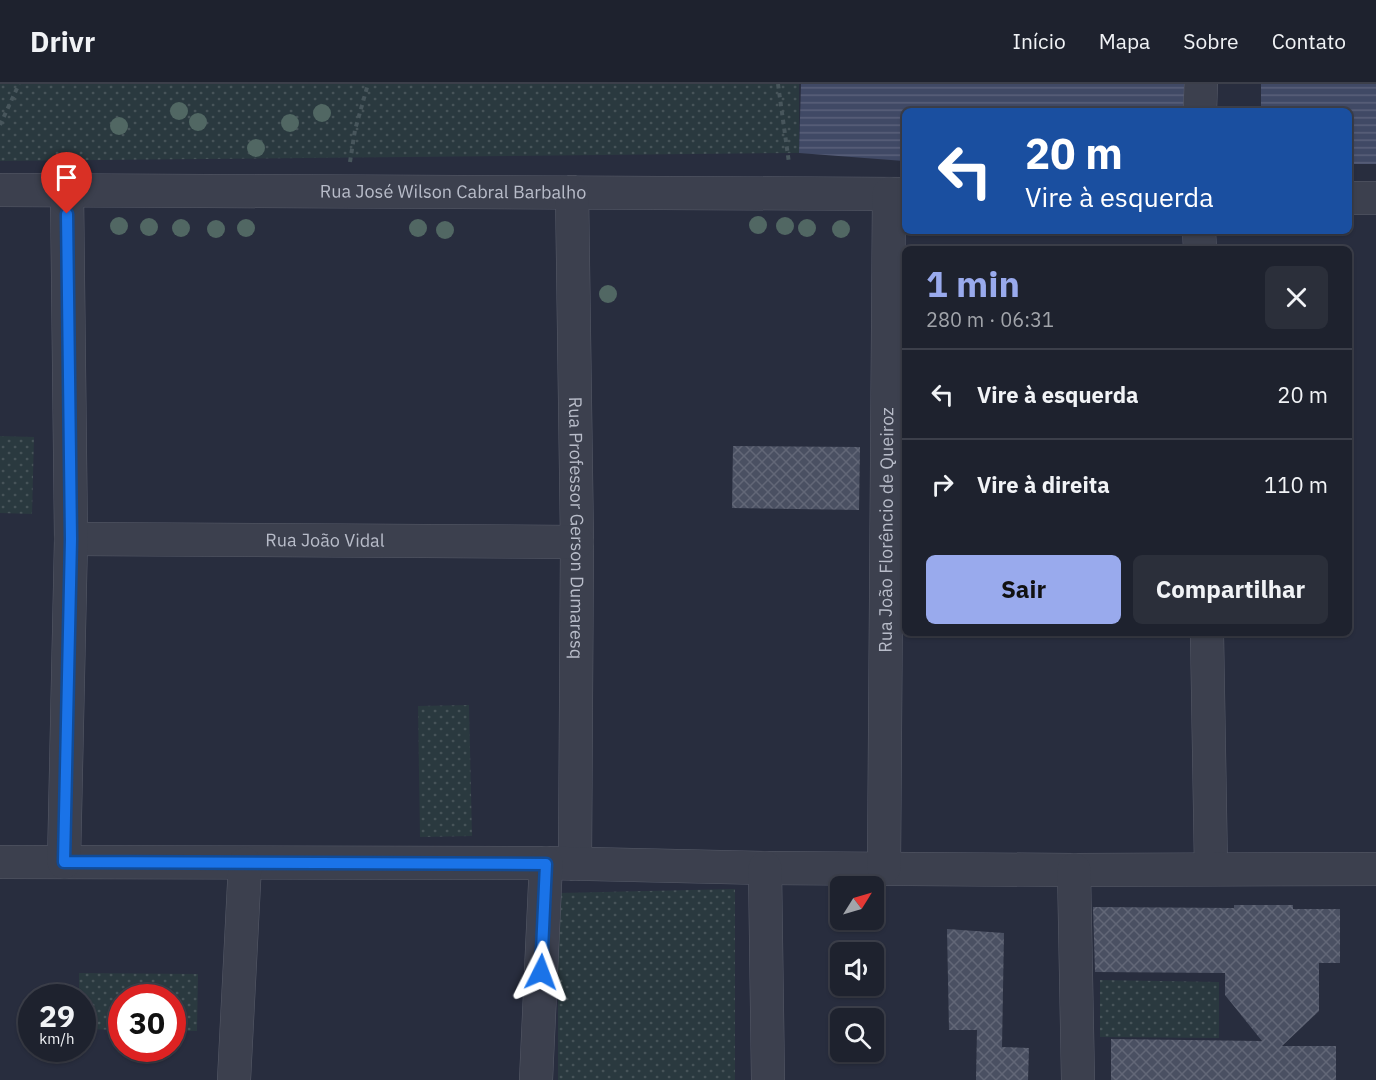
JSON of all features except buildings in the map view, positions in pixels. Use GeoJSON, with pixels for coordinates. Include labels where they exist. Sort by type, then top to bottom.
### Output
{"type":"FeatureCollection","features":[{"type":"Feature","properties":{"kind":"street"},"geometry":{"type":"LineString","coordinates":[[1200,108],[1201,84]]}},
{"type":"Feature","properties":{"kind":"street","name":"Rua José Wilson Cabral Barbalho"},"geometry":{"type":"LineString","coordinates":[[0,190],[897,194]]}},
{"type":"Feature","properties":{"kind":"street"},"geometry":{"type":"LineString","coordinates":[[64,862],[71,539],[67,190]]}},
{"type":"Feature","properties":{"kind":"street","name":"Rua Professor Gerson Dumaresq"},"geometry":{"type":"LineString","coordinates":[[536,1080],[561,864],[577,542],[572,192]]}},
{"type":"Feature","properties":{"kind":"street","name":"Rua João Florêncio de Queiroz"},"geometry":{"type":"LineString","coordinates":[[884,868],[897,194]]}},
{"type":"Feature","properties":{"kind":"street"},"geometry":{"type":"LineString","coordinates":[[1352,198],[1376,198]]}},
{"type":"Feature","properties":{"kind":"street","name":"Rua João Vidal"},"geometry":{"type":"LineString","coordinates":[[71,539],[577,542]]}},
{"type":"Feature","properties":{"kind":"street"},"geometry":{"type":"LineString","coordinates":[[1207,636],[1211,868]]}},
{"type":"Feature","properties":{"kind":"street"},"geometry":{"type":"LineString","coordinates":[[0,862],[561,864],[1074,870],[1376,868]]}},
{"type":"Feature","properties":{"kind":"street"},"geometry":{"type":"LineString","coordinates":[[234,1080],[245,864]]}},
{"type":"Feature","properties":{"kind":"street"},"geometry":{"type":"LineString","coordinates":[[765,868],[768,1080]]}},
{"type":"Feature","properties":{"kind":"street"},"geometry":{"type":"LineString","coordinates":[[1074,870],[1078,1080]]}},
{"type":"Feature","properties":{"kind":"path"},"geometry":{"type":"LineString","coordinates":[[0,125],[19,84]]}},
{"type":"Feature","properties":{"kind":"path"},"geometry":{"type":"LineString","coordinates":[[352,192],[350,157],[361,103],[368,84]]}},
{"type":"Feature","properties":{"kind":"path"},"geometry":{"type":"LineString","coordinates":[[778,84],[794,187],[792,193]]}},
{"type":"Feature","properties":{"kind":"shaded area"},"geometry":{"type":"Polygon","coordinates":[[[0,84],[799,84],[799,153],[0,161],[0,84]]]}},
{"type":"Feature","properties":{"kind":"shaded area"},"geometry":{"type":"Polygon","coordinates":[[[0,436],[34,437],[32,514],[0,513],[0,436]]]}},
{"type":"Feature","properties":{"kind":"shaded area"},"geometry":{"type":"Polygon","coordinates":[[[469,705],[472,836],[420,837],[418,706],[469,705]]]}},
{"type":"Feature","properties":{"kind":"shaded area"},"geometry":{"type":"Polygon","coordinates":[[[735,889],[735,1080],[558,1080],[558,893],[735,889]]]}},
{"type":"Feature","properties":{"kind":"shaded area"},"geometry":{"type":"Polygon","coordinates":[[[79,973],[198,974],[197,1031],[186,1031],[186,984],[108,984],[108,1030],[96,1029],[96,984],[79,984],[79,973]]]}},
{"type":"Feature","properties":{"kind":"shaded area"},"geometry":{"type":"Polygon","coordinates":[[[1100,980],[1219,982],[1219,1038],[1100,1037],[1100,980]]]}},
{"type":"Feature","properties":{"kind":"water"},"geometry":{"type":"Polygon","coordinates":[[[801,84],[1195,84],[1194,108],[902,108],[902,161],[799,153],[801,84]]]}},
{"type":"Feature","properties":{"kind":"water"},"geometry":{"type":"Polygon","coordinates":[[[1261,84],[1376,84],[1376,164],[1352,164],[1352,108],[1261,108],[1261,84]]]}},
{"type":"Feature","properties":{"kind":"route"},"geometry":{"type":"LineString","coordinates":[[67,214],[71,539],[64,862],[546,864],[541,972]]}}]}
